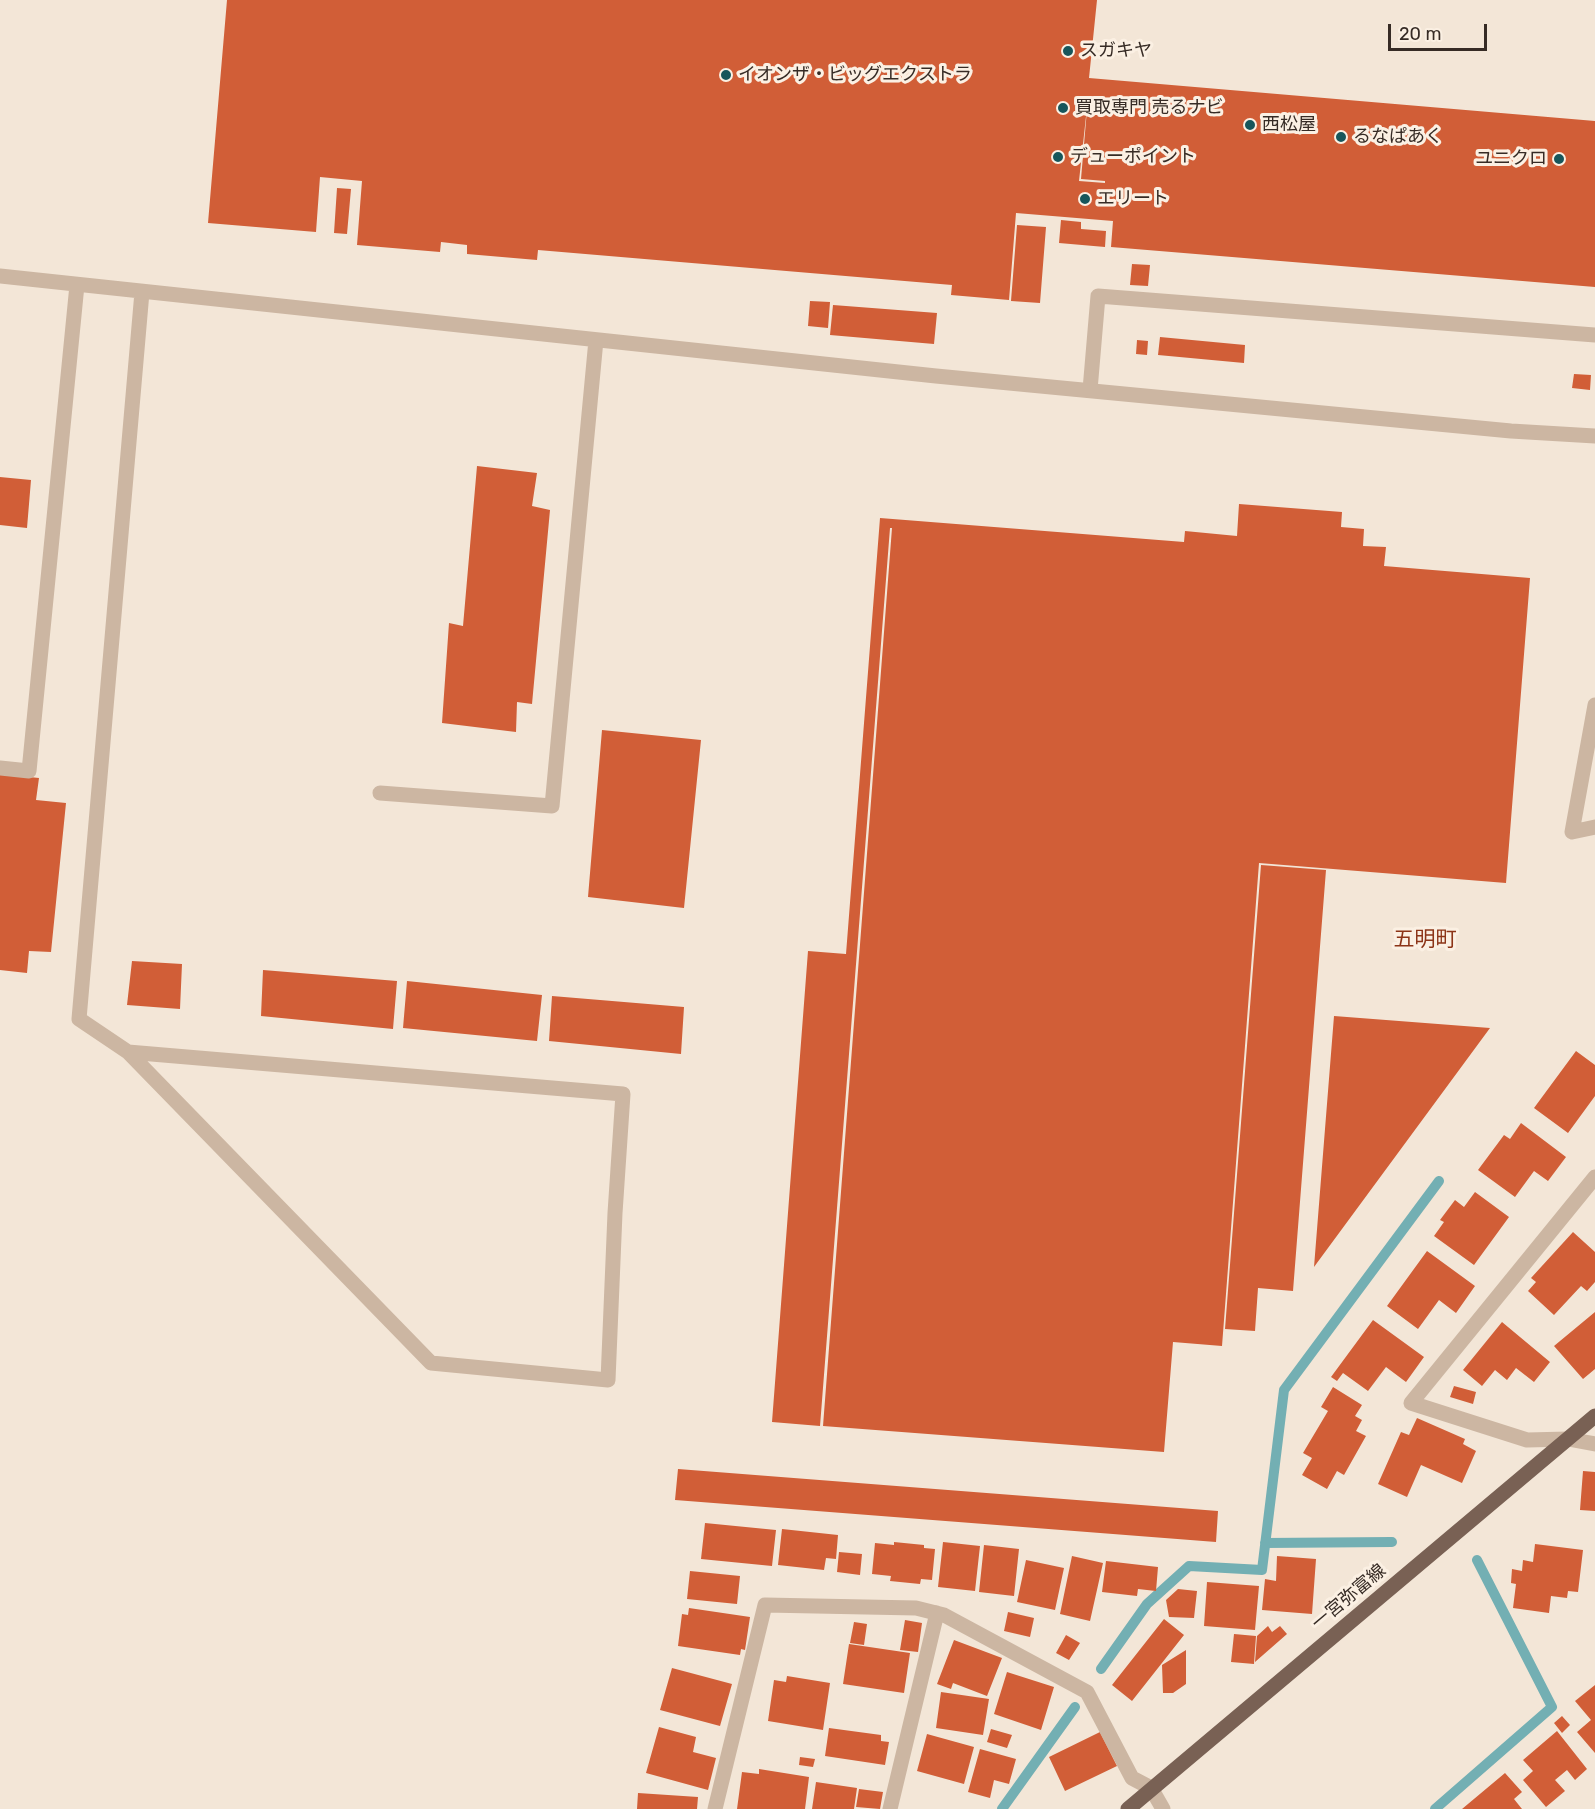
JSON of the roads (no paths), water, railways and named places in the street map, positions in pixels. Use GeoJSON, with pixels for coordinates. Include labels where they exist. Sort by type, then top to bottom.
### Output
{"type":"FeatureCollection","features":[{"type":"Feature","properties":{"kind":"main road","name":"一宮弥富線"},"geometry":{"type":"LineString","coordinates":[[1128,1809],[1595,1416]]}},
{"type":"Feature","properties":{"kind":"street"},"geometry":{"type":"LineString","coordinates":[[0,276],[1090,390],[1511,431],[1595,436]]}},
{"type":"Feature","properties":{"kind":"street"},"geometry":{"type":"LineString","coordinates":[[0,768],[29,771],[77,285]]}},
{"type":"Feature","properties":{"kind":"street"},"geometry":{"type":"LineString","coordinates":[[128,1052],[622,1094],[608,1380],[431,1363],[128,1052],[79,1019],[142,292]]}},
{"type":"Feature","properties":{"kind":"street"},"geometry":{"type":"LineString","coordinates":[[1090,390],[1098,296],[1595,334]]}},
{"type":"Feature","properties":{"kind":"street"},"geometry":{"type":"LineString","coordinates":[[380,793],[552,806],[596,340]]}},
{"type":"Feature","properties":{"kind":"street"},"geometry":{"type":"LineString","coordinates":[[1595,705],[1572,832],[1595,827]]}},
{"type":"Feature","properties":{"kind":"street"},"geometry":{"type":"LineString","coordinates":[[1595,1177],[1411,1403],[1527,1440],[1568,1439],[1595,1444]]}},
{"type":"Feature","properties":{"kind":"street"},"geometry":{"type":"LineString","coordinates":[[715,1809],[765,1605],[916,1608],[944,1615],[1087,1692],[1132,1778],[1151,1788],[1164,1809]]}},
{"type":"Feature","properties":{"kind":"street"},"geometry":{"type":"LineString","coordinates":[[890,1809],[937,1613]]}},
{"type":"Feature","properties":{"kind":"waterway"},"geometry":{"type":"LineString","coordinates":[[1101,1669],[1147,1604],[1189,1566],[1262,1570],[1284,1390],[1439,1181]]}},
{"type":"Feature","properties":{"kind":"waterway"},"geometry":{"type":"LineString","coordinates":[[1265,1543],[1392,1542]]}},
{"type":"Feature","properties":{"kind":"waterway"},"geometry":{"type":"LineString","coordinates":[[1435,1809],[1552,1707],[1477,1560]]}},
{"type":"Feature","properties":{"kind":"waterway"},"geometry":{"type":"LineString","coordinates":[[1002,1809],[1075,1707]]}},
{"type":"Feature","properties":{"kind":"place","name":"スガキヤ"},"geometry":{"type":"Point","coordinates":[1068,51]}},
{"type":"Feature","properties":{"kind":"place","name":"イオンザ・ビッグエクストラ"},"geometry":{"type":"Point","coordinates":[726,75]}},
{"type":"Feature","properties":{"kind":"place","name":"買取専門 売るナビ"},"geometry":{"type":"Point","coordinates":[1063,108]}},
{"type":"Feature","properties":{"kind":"place","name":"西松屋"},"geometry":{"type":"Point","coordinates":[1250,125]}},
{"type":"Feature","properties":{"kind":"place","name":"るなぱあく"},"geometry":{"type":"Point","coordinates":[1341,137]}},
{"type":"Feature","properties":{"kind":"place","name":"デューポイント"},"geometry":{"type":"Point","coordinates":[1058,157]}},
{"type":"Feature","properties":{"kind":"place","name":"ユニクロ"},"geometry":{"type":"Point","coordinates":[1559,159]}},
{"type":"Feature","properties":{"kind":"place","name":"エリート"},"geometry":{"type":"Point","coordinates":[1085,199]}},
{"type":"Feature","properties":{"kind":"district","name":"五明町"},"geometry":{"type":"Point","coordinates":[1425,940]}}]}
